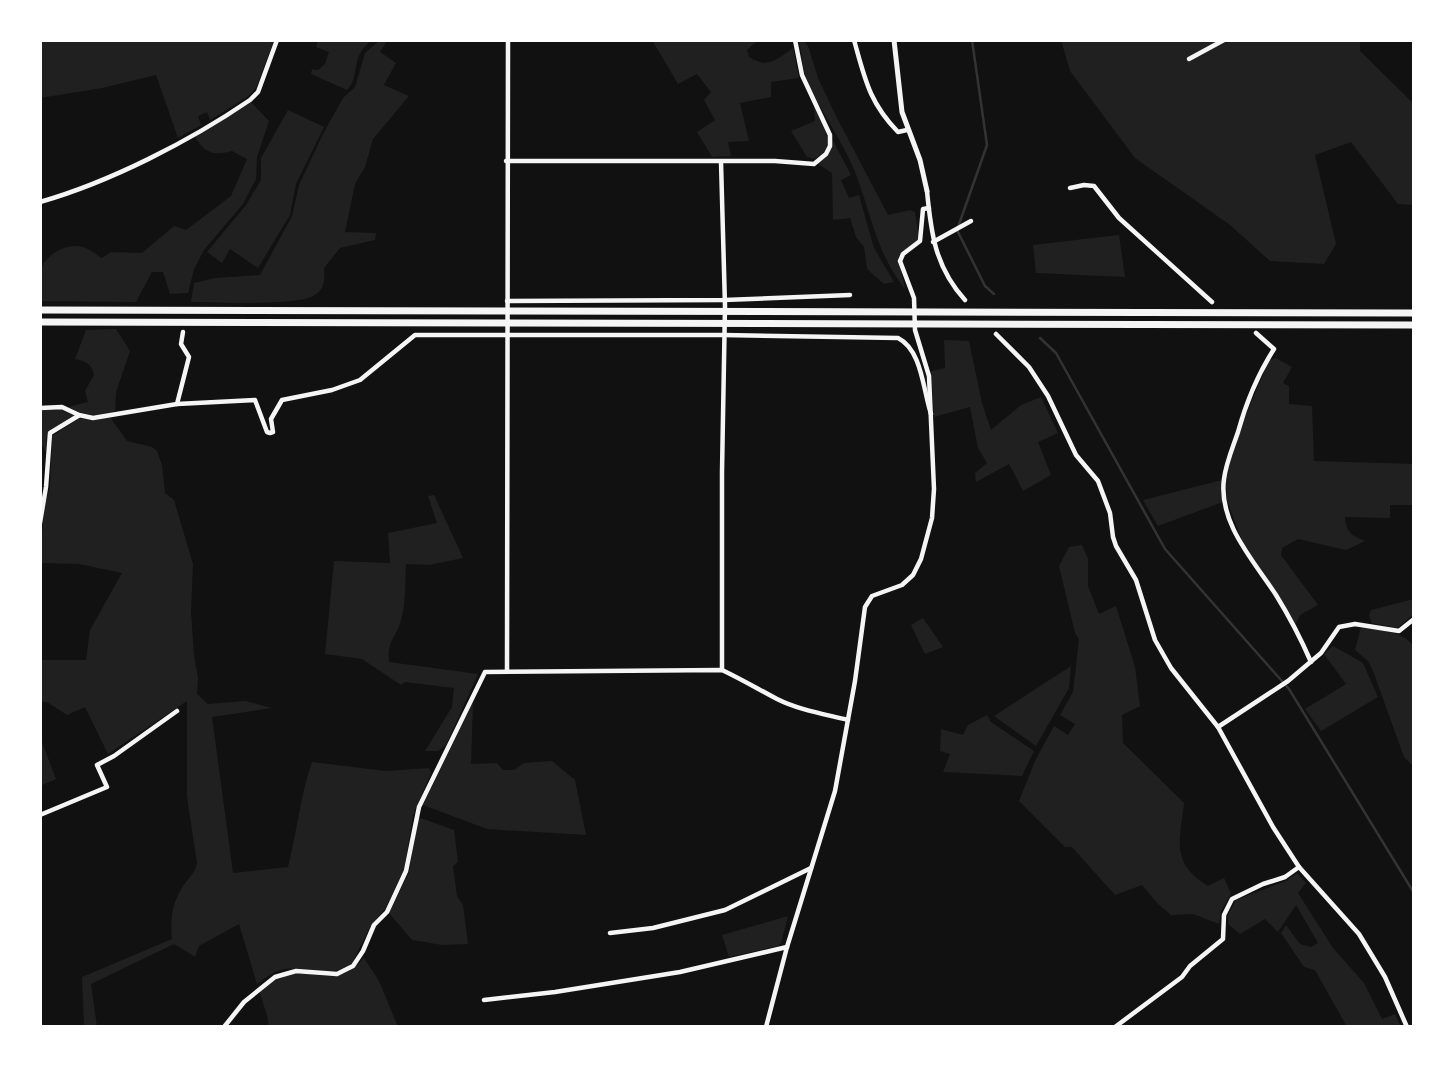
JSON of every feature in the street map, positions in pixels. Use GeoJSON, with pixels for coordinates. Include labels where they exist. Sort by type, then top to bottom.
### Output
{"type":"FeatureCollection","features":[{"type":"Feature","properties":{"kind":"highway"},"geometry":{"type":"LineString","coordinates":[[40,310],[1414,313]]}},
{"type":"Feature","properties":{"kind":"highway"},"geometry":{"type":"LineString","coordinates":[[40,322],[1414,325]]}},
{"type":"Feature","properties":{"kind":"street"},"geometry":{"type":"LineString","coordinates":[[40,202],[74,192],[149,158],[250,100],[258,92],[277,40]]}},
{"type":"Feature","properties":{"kind":"street"},"geometry":{"type":"LineString","coordinates":[[507,671],[508,40]]}},
{"type":"Feature","properties":{"kind":"street"},"geometry":{"type":"LineString","coordinates":[[506,161],[775,161],[814,164],[826,154],[830,146],[830,135],[802,75],[795,40]]}},
{"type":"Feature","properties":{"kind":"street"},"geometry":{"type":"LineString","coordinates":[[855,40],[863,75],[876,107],[898,132],[908,130]]}},
{"type":"Feature","properties":{"kind":"street"},"geometry":{"type":"LineString","coordinates":[[894,40],[898,90],[908,130],[920,160],[933,242],[953,286],[965,300]]}},
{"type":"Feature","properties":{"kind":"street"},"geometry":{"type":"LineString","coordinates":[[1189,59],[1224,40]]}},
{"type":"Feature","properties":{"kind":"street"},"geometry":{"type":"LineString","coordinates":[[722,162],[725,312],[722,670]]}},
{"type":"Feature","properties":{"kind":"street"},"geometry":{"type":"LineString","coordinates":[[1070,188],[1094,186],[1119,218],[1212,302]]}},
{"type":"Feature","properties":{"kind":"street"},"geometry":{"type":"LineString","coordinates":[[766,1027],[787,947],[835,791],[867,601],[872,596],[902,585],[913,575],[921,559],[932,518],[934,489],[929,376],[915,323],[914,298],[900,258],[920,241],[923,209],[929,208]]}},
{"type":"Feature","properties":{"kind":"street"},"geometry":{"type":"LineString","coordinates":[[933,242],[971,221]]}},
{"type":"Feature","properties":{"kind":"street"},"geometry":{"type":"LineString","coordinates":[[507,301],[724,300],[850,295]]}},
{"type":"Feature","properties":{"kind":"street"},"geometry":{"type":"LineString","coordinates":[[177,404],[189,357],[181,344],[183,332]]}},
{"type":"Feature","properties":{"kind":"street"},"geometry":{"type":"LineString","coordinates":[[1256,333],[1275,349],[1266,362],[1244,411],[1224,480],[1225,501],[1242,547],[1285,610],[1311,662]]}},
{"type":"Feature","properties":{"kind":"street"},"geometry":{"type":"LineString","coordinates":[[996,334],[1030,367],[1048,396],[1076,455],[1098,481],[1110,513],[1112,537],[1141,591],[1155,640],[1171,668],[1218,727],[1273,827],[1299,867],[1359,934],[1385,977],[1408,1027]]}},
{"type":"Feature","properties":{"kind":"street"},"geometry":{"type":"LineString","coordinates":[[40,408],[62,407],[79,415],[99,418],[177,404],[255,400],[267,432],[270,433],[273,432],[271,419],[282,400],[332,390],[360,380],[415,335],[723,335],[901,340],[915,354],[930,414]]}},
{"type":"Feature","properties":{"kind":"street"},"geometry":{"type":"LineString","coordinates":[[40,523],[50,433],[79,415]]}},
{"type":"Feature","properties":{"kind":"street"},"geometry":{"type":"LineString","coordinates":[[1218,727],[1280,687],[1311,662],[1321,653],[1339,627],[1355,624],[1399,631],[1414,619]]}},
{"type":"Feature","properties":{"kind":"street"},"geometry":{"type":"LineString","coordinates":[[224,1027],[244,1002],[275,977],[296,971],[337,974],[353,966],[374,925],[387,912],[406,871],[419,807],[485,672],[722,670],[789,704],[848,720]]}},
{"type":"Feature","properties":{"kind":"street"},"geometry":{"type":"LineString","coordinates":[[40,815],[107,787],[97,765],[114,756],[177,710]]}},
{"type":"Feature","properties":{"kind":"street"},"geometry":{"type":"LineString","coordinates":[[1115,1027],[1182,977],[1190,966],[1223,939],[1224,915],[1232,899],[1285,877],[1299,867]]}},
{"type":"Feature","properties":{"kind":"street"},"geometry":{"type":"LineString","coordinates":[[610,933],[653,928],[714,914],[747,901],[811,868]]}},
{"type":"Feature","properties":{"kind":"street"},"geometry":{"type":"LineString","coordinates":[[484,1000],[555,992],[680,972],[787,947]]}},
{"type":"Feature","properties":{"kind":"shaded area"},"geometry":{"type":"Polygon","coordinates":[[[40,40],[274,40],[256,88],[247,97],[210,120],[207,112],[198,116],[201,125],[178,138],[156,75],[102,88],[40,98],[40,40]]]}},
{"type":"Feature","properties":{"kind":"shaded area"},"geometry":{"type":"Polygon","coordinates":[[[318,40],[372,40],[360,53],[354,79],[347,90],[311,74],[312,69],[318,70],[325,64],[329,52],[316,47],[318,40]]]}},
{"type":"Feature","properties":{"kind":"shaded area"},"geometry":{"type":"Polygon","coordinates":[[[380,40],[388,40],[380,52],[396,63],[384,85],[409,96],[373,139],[365,167],[355,184],[345,232],[376,233],[375,240],[340,248],[324,268],[322,287],[313,296],[273,302],[191,302],[194,283],[215,278],[260,275],[292,216],[299,185],[323,134],[343,98],[355,87],[365,53],[380,40]]]}},
{"type":"Feature","properties":{"kind":"shaded area"},"geometry":{"type":"Polygon","coordinates":[[[652,40],[758,40],[747,50],[749,57],[767,63],[793,48],[799,78],[771,82],[771,97],[740,103],[749,141],[728,142],[731,156],[712,157],[697,132],[715,120],[704,100],[711,92],[697,74],[678,84],[652,40]]]}},
{"type":"Feature","properties":{"kind":"shaded area"},"geometry":{"type":"Polygon","coordinates":[[[798,40],[803,40],[808,46],[818,78],[888,215],[910,210],[915,212],[919,239],[898,257],[905,289],[881,247],[850,160],[806,77],[798,40]]]}},
{"type":"Feature","properties":{"kind":"shaded area"},"geometry":{"type":"Polygon","coordinates":[[[1061,40],[1360,40],[1360,51],[1414,104],[1414,205],[1398,204],[1351,142],[1315,155],[1336,244],[1324,264],[1270,261],[1230,225],[1135,158],[1070,71],[1061,40]]]}},
{"type":"Feature","properties":{"kind":"shaded area"},"geometry":{"type":"Polygon","coordinates":[[[251,102],[269,121],[257,157],[256,179],[243,204],[204,250],[194,269],[188,293],[170,294],[163,272],[152,272],[136,302],[40,301],[42,267],[57,251],[77,246],[102,258],[111,252],[142,253],[174,226],[186,230],[231,196],[247,159],[232,151],[210,152],[202,147],[195,137],[251,102]]]}},
{"type":"Feature","properties":{"kind":"shaded area"},"geometry":{"type":"Polygon","coordinates":[[[814,105],[824,127],[827,142],[822,155],[814,159],[807,157],[791,131],[815,121],[814,105]]]}},
{"type":"Feature","properties":{"kind":"shaded area"},"geometry":{"type":"Polygon","coordinates":[[[288,110],[324,127],[296,184],[290,215],[258,268],[230,249],[222,263],[207,252],[246,205],[261,180],[261,158],[288,110]]]}},
{"type":"Feature","properties":{"kind":"shaded area"},"geometry":{"type":"Polygon","coordinates":[[[832,139],[851,175],[841,180],[849,198],[859,195],[874,248],[894,282],[884,284],[867,269],[864,247],[856,237],[850,218],[833,220],[832,173],[818,164],[828,153],[832,139]]]}},
{"type":"Feature","properties":{"kind":"shaded area"},"geometry":{"type":"Polygon","coordinates":[[[1119,235],[1125,277],[1036,273],[1033,245],[1119,235]]]}},
{"type":"Feature","properties":{"kind":"shaded area"},"geometry":{"type":"Polygon","coordinates":[[[116,329],[130,351],[116,392],[115,411],[91,415],[68,407],[88,402],[85,391],[94,375],[93,371],[88,364],[75,359],[86,330],[116,329]]]}},
{"type":"Feature","properties":{"kind":"shaded area"},"geometry":{"type":"Polygon","coordinates":[[[944,340],[969,341],[982,403],[991,430],[1021,405],[1041,397],[1058,433],[1038,442],[1051,475],[1023,491],[1009,464],[976,482],[975,473],[987,463],[978,448],[970,407],[934,417],[931,371],[945,368],[944,340]]]}},
{"type":"Feature","properties":{"kind":"shaded area"},"geometry":{"type":"Polygon","coordinates":[[[1276,358],[1292,367],[1283,383],[1289,386],[1289,404],[1312,406],[1314,461],[1414,464],[1414,505],[1390,505],[1390,518],[1345,517],[1350,532],[1365,541],[1346,550],[1298,539],[1282,548],[1281,555],[1318,605],[1300,615],[1295,625],[1244,545],[1227,501],[1226,479],[1245,417],[1269,361],[1276,358]]]}},
{"type":"Feature","properties":{"kind":"shaded area"},"geometry":{"type":"Polygon","coordinates":[[[60,409],[75,415],[47,432],[46,452],[40,441],[40,410],[60,409]]]}},
{"type":"Feature","properties":{"kind":"shaded area"},"geometry":{"type":"Polygon","coordinates":[[[110,417],[127,441],[152,447],[157,451],[162,465],[165,493],[174,500],[193,564],[191,612],[198,678],[197,694],[208,704],[245,701],[272,708],[212,717],[233,873],[288,867],[312,762],[386,771],[429,768],[431,773],[413,815],[404,870],[385,909],[371,925],[352,963],[344,968],[327,971],[281,970],[257,984],[239,924],[199,946],[195,957],[174,944],[91,984],[97,1027],[84,1027],[82,977],[172,939],[174,906],[197,863],[187,797],[187,701],[108,754],[85,707],[67,715],[47,702],[40,702],[40,660],[86,660],[90,630],[122,573],[79,564],[40,563],[44,506],[50,488],[52,436],[80,418],[93,420],[110,417]]]}},
{"type":"Feature","properties":{"kind":"shaded area"},"geometry":{"type":"Polygon","coordinates":[[[1222,480],[1223,502],[1158,526],[1143,500],[1222,480]]]}},
{"type":"Feature","properties":{"kind":"shaded area"},"geometry":{"type":"Polygon","coordinates":[[[434,495],[463,558],[429,565],[406,564],[403,613],[391,644],[389,662],[478,674],[446,745],[438,751],[425,751],[452,707],[454,688],[405,682],[401,685],[362,659],[325,654],[334,561],[390,563],[388,533],[437,523],[428,496],[434,495]]]}},
{"type":"Feature","properties":{"kind":"shaded area"},"geometry":{"type":"Polygon","coordinates":[[[1082,545],[1088,559],[1088,586],[1099,614],[1116,606],[1135,667],[1140,706],[1122,715],[1123,743],[1184,803],[1180,850],[1188,868],[1208,886],[1224,878],[1231,894],[1221,911],[1219,924],[1193,914],[1171,915],[1142,885],[1115,895],[1072,847],[1065,847],[1019,801],[1035,761],[1054,726],[1068,735],[1075,724],[1060,715],[1073,692],[1079,639],[1075,633],[1059,566],[1069,547],[1082,545]]]}},
{"type":"Feature","properties":{"kind":"shaded area"},"geometry":{"type":"Polygon","coordinates":[[[1414,599],[1414,614],[1397,628],[1372,623],[1369,616],[1371,610],[1414,599]]]}},
{"type":"Feature","properties":{"kind":"shaded area"},"geometry":{"type":"Polygon","coordinates":[[[923,618],[943,647],[925,654],[911,625],[923,618]]]}},
{"type":"Feature","properties":{"kind":"shaded area"},"geometry":{"type":"Polygon","coordinates":[[[1361,627],[1397,634],[1414,647],[1414,767],[1404,757],[1368,661],[1355,650],[1361,627]]]}},
{"type":"Feature","properties":{"kind":"shaded area"},"geometry":{"type":"Polygon","coordinates":[[[1333,646],[1363,663],[1378,697],[1321,731],[1305,709],[1346,684],[1324,654],[1333,646]]]}},
{"type":"Feature","properties":{"kind":"shaded area"},"geometry":{"type":"Polygon","coordinates":[[[1071,666],[1069,688],[1036,746],[994,716],[1071,666]]]}},
{"type":"Feature","properties":{"kind":"shaded area"},"geometry":{"type":"Polygon","coordinates":[[[473,702],[471,764],[497,763],[503,770],[514,770],[524,763],[552,761],[575,780],[586,835],[487,829],[423,805],[473,702]]]}},
{"type":"Feature","properties":{"kind":"shaded area"},"geometry":{"type":"Polygon","coordinates":[[[987,715],[991,722],[1034,751],[1022,776],[943,772],[950,754],[940,751],[941,729],[963,735],[968,725],[987,715]]]}},
{"type":"Feature","properties":{"kind":"shaded area"},"geometry":{"type":"Polygon","coordinates":[[[40,737],[56,779],[40,786],[40,737]]]}},
{"type":"Feature","properties":{"kind":"shaded area"},"geometry":{"type":"Polygon","coordinates":[[[418,817],[454,830],[458,862],[453,866],[457,896],[463,905],[468,944],[442,945],[412,940],[389,913],[409,872],[418,817]]]}},
{"type":"Feature","properties":{"kind":"shaded area"},"geometry":{"type":"Polygon","coordinates":[[[1297,873],[1306,883],[1298,893],[1333,948],[1364,983],[1382,1019],[1395,1014],[1401,1027],[1347,1027],[1315,970],[1304,967],[1281,933],[1286,925],[1300,944],[1311,947],[1318,943],[1296,905],[1278,932],[1265,919],[1240,934],[1228,924],[1228,915],[1236,900],[1286,881],[1297,873]]]}},
{"type":"Feature","properties":{"kind":"shaded area"},"geometry":{"type":"Polygon","coordinates":[[[788,916],[778,946],[729,957],[722,935],[788,916]]]}},
{"type":"Feature","properties":{"kind":"shaded area"},"geometry":{"type":"Polygon","coordinates":[[[364,958],[379,981],[398,1027],[269,1027],[259,991],[270,983],[282,976],[294,974],[343,974],[364,958]]]}},
{"type":"Feature","properties":{"kind":"waterway"},"geometry":{"type":"LineString","coordinates":[[972,40],[987,145],[957,230],[985,286],[994,294]]}},
{"type":"Feature","properties":{"kind":"waterway"},"geometry":{"type":"LineString","coordinates":[[1040,338],[1056,353],[1165,549],[1289,689],[1414,893]]}}]}
